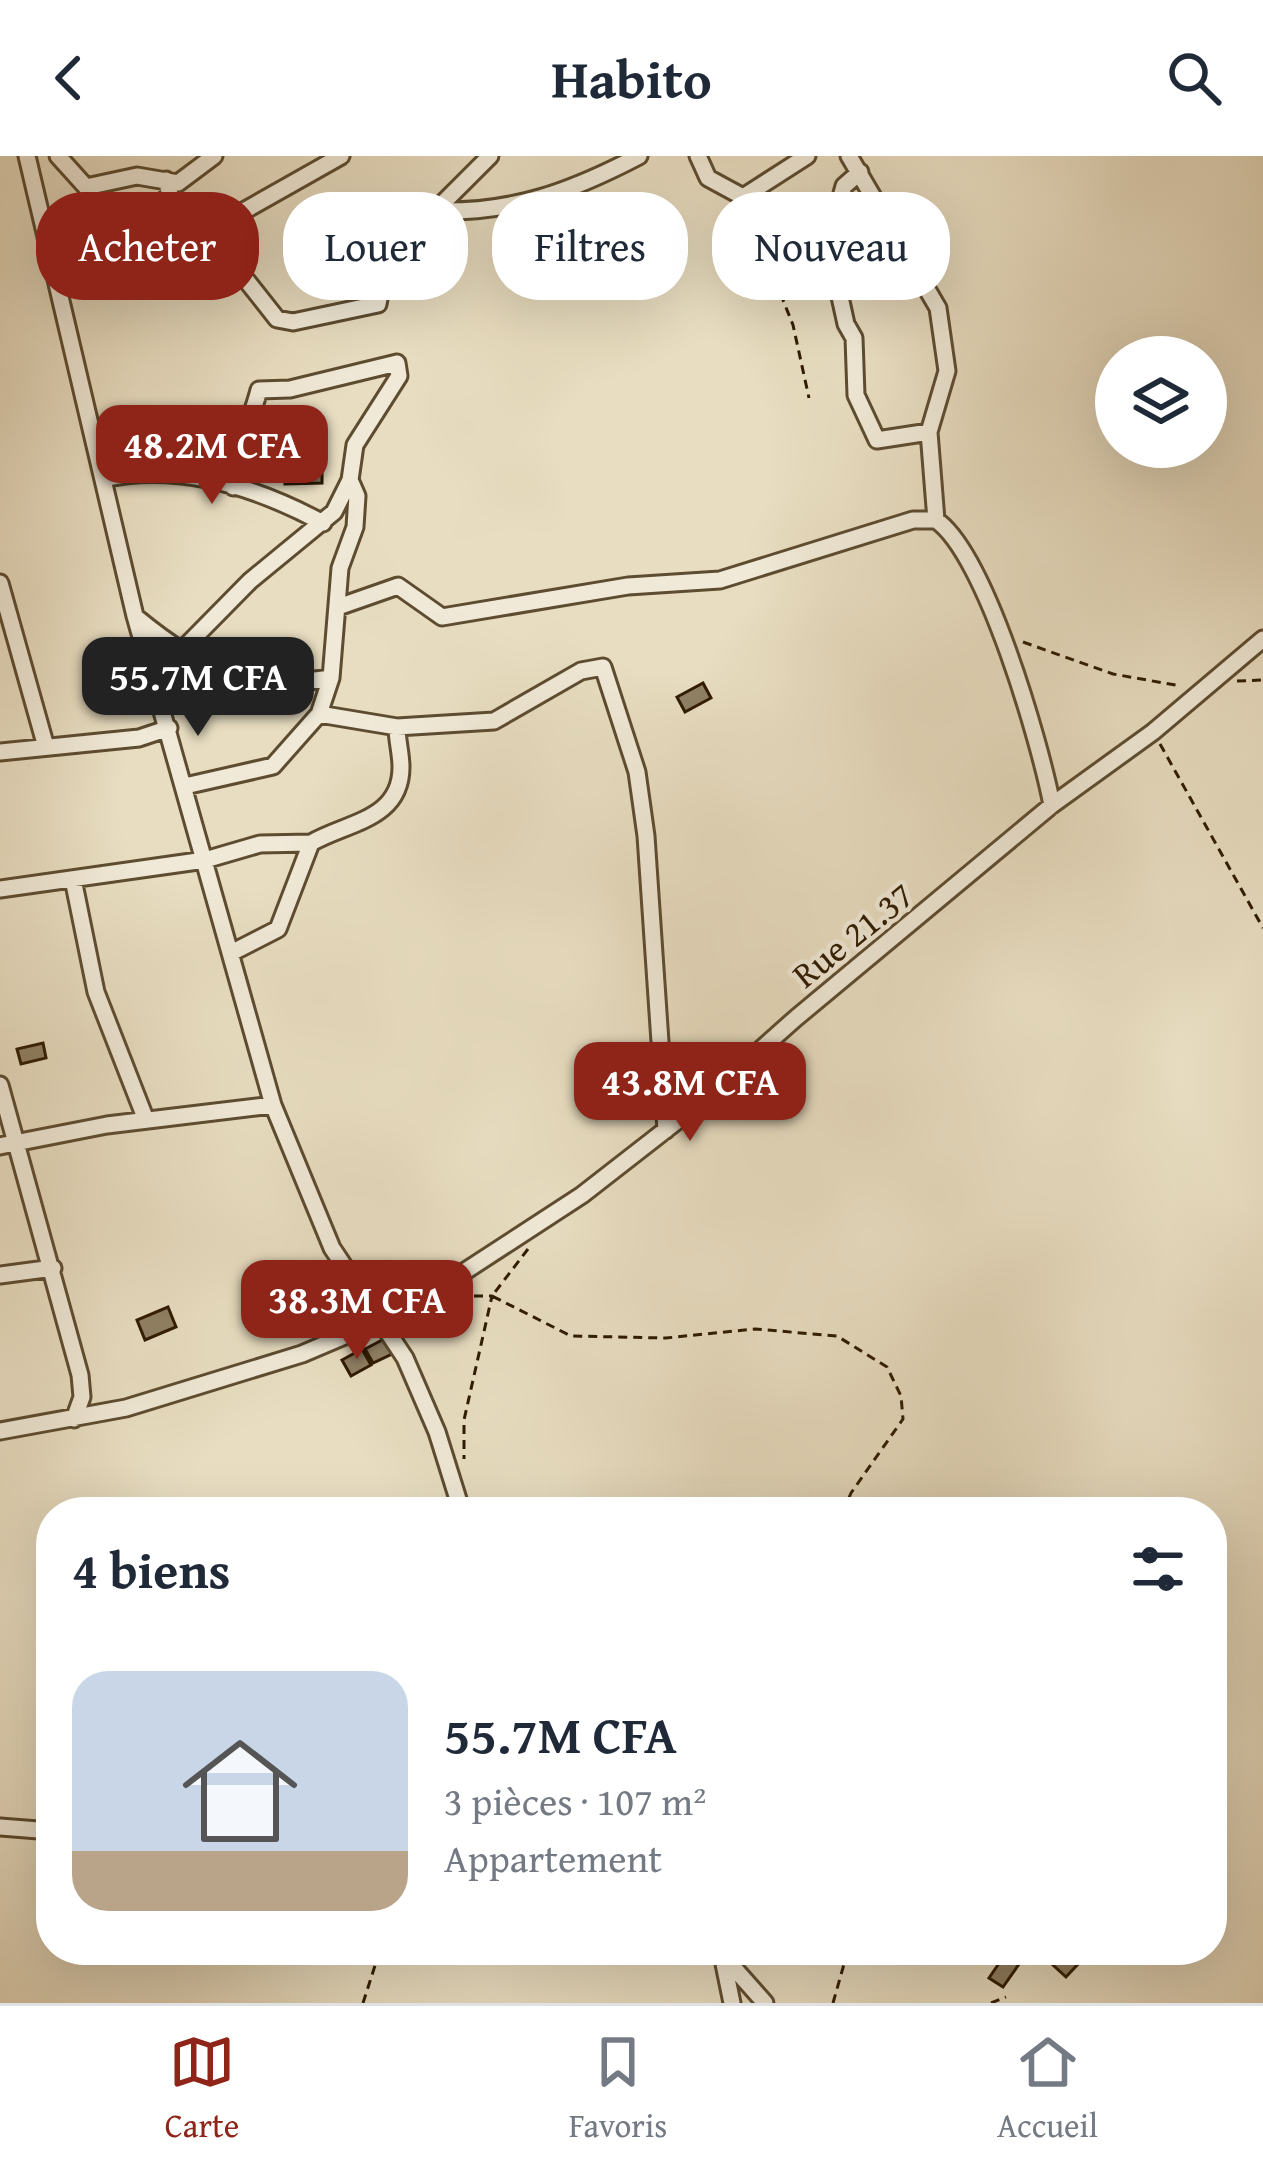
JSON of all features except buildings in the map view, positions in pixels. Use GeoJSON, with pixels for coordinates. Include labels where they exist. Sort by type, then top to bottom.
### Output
{"type":"FeatureCollection","features":[{"type":"Feature","properties":{"kind":"street"},"geometry":{"type":"LineString","coordinates":[[27,156],[134,616],[273,1105],[332,1248],[382,1320],[437,1432],[457,1497]]}},
{"type":"Feature","properties":{"kind":"street"},"geometry":{"type":"LineString","coordinates":[[58,156],[86,187],[137,176],[178,183],[192,177],[214,156]]}},
{"type":"Feature","properties":{"kind":"street"},"geometry":{"type":"LineString","coordinates":[[187,156],[192,177]]}},
{"type":"Feature","properties":{"kind":"street"},"geometry":{"type":"LineString","coordinates":[[259,202],[341,156]]}},
{"type":"Feature","properties":{"kind":"street"},"geometry":{"type":"LineString","coordinates":[[454,192],[488,156]]}},
{"type":"Feature","properties":{"kind":"street"},"geometry":{"type":"LineString","coordinates":[[468,211],[526,202],[610,175],[639,156]]}},
{"type":"Feature","properties":{"kind":"street"},"geometry":{"type":"LineString","coordinates":[[698,156],[708,178],[733,192]]}},
{"type":"Feature","properties":{"kind":"street"},"geometry":{"type":"LineString","coordinates":[[750,192],[806,156]]}},
{"type":"Feature","properties":{"kind":"street"},"geometry":{"type":"LineString","coordinates":[[849,156],[938,308],[947,370],[929,433],[936,520],[970,559],[997,625],[1030,712],[1052,805]]}},
{"type":"Feature","properties":{"kind":"street"},"geometry":{"type":"LineString","coordinates":[[860,172],[844,187],[836,215],[812,235],[835,272],[846,324],[854,338],[856,395],[871,433],[886,441],[929,433]]}},
{"type":"Feature","properties":{"kind":"street"},"geometry":{"type":"LineString","coordinates":[[166,180],[170,192]]}},
{"type":"Feature","properties":{"kind":"street"},"geometry":{"type":"LineString","coordinates":[[259,296],[277,319],[293,322],[378,304],[379,300]]}},
{"type":"Feature","properties":{"kind":"street"},"geometry":{"type":"LineString","coordinates":[[180,652],[250,581],[323,523],[342,500],[355,445],[399,376],[398,363],[290,389],[259,390],[255,417],[245,432],[245,469],[233,487]]}},
{"type":"Feature","properties":{"kind":"street"},"geometry":{"type":"LineString","coordinates":[[103,479],[136,472],[192,474],[323,523]]}},
{"type":"Feature","properties":{"kind":"street"},"geometry":{"type":"LineString","coordinates":[[185,786],[273,766],[320,714],[331,677],[340,568],[355,527],[357,496],[350,480]]}},
{"type":"Feature","properties":{"kind":"street"},"geometry":{"type":"LineString","coordinates":[[338,608],[398,586],[442,617],[628,586],[720,580],[913,520],[936,520]]}},
{"type":"Feature","properties":{"kind":"street"},"geometry":{"type":"LineString","coordinates":[[0,583],[46,746]]}},
{"type":"Feature","properties":{"kind":"street"},"geometry":{"type":"LineString","coordinates":[[134,616],[203,666],[257,681],[331,677]]}},
{"type":"Feature","properties":{"kind":"street","name":"Rue 21.37"},"geometry":{"type":"LineString","coordinates":[[0,1431],[74,1419],[220,1380],[382,1320],[424,1296],[582,1195],[666,1130],[1052,805],[1153,732],[1263,639]]}},
{"type":"Feature","properties":{"kind":"street"},"geometry":{"type":"LineString","coordinates":[[320,714],[397,728],[494,721],[581,671],[603,667],[637,772],[646,836],[666,1130]]}},
{"type":"Feature","properties":{"kind":"street"},"geometry":{"type":"LineString","coordinates":[[0,752],[139,738],[169,728]]}},
{"type":"Feature","properties":{"kind":"street"},"geometry":{"type":"LineString","coordinates":[[0,889],[206,860],[260,844],[311,843],[379,817],[392,800],[402,772],[397,728]]}},
{"type":"Feature","properties":{"kind":"street"},"geometry":{"type":"LineString","coordinates":[[231,953],[278,929],[311,843]]}},
{"type":"Feature","properties":{"kind":"street"},"geometry":{"type":"LineString","coordinates":[[73,879],[96,992],[146,1120]]}},
{"type":"Feature","properties":{"kind":"street"},"geometry":{"type":"LineString","coordinates":[[0,1085],[8,1146],[53,1268],[80,1376],[82,1397],[74,1419]]}},
{"type":"Feature","properties":{"kind":"street"},"geometry":{"type":"LineString","coordinates":[[8,1146],[146,1120],[273,1105]]}},
{"type":"Feature","properties":{"kind":"street"},"geometry":{"type":"LineString","coordinates":[[0,1275],[53,1268]]}},
{"type":"Feature","properties":{"kind":"street"},"geometry":{"type":"LineString","coordinates":[[0,1827],[36,1830]]}},
{"type":"Feature","properties":{"kind":"street"},"geometry":{"type":"LineString","coordinates":[[723,1965],[732,2003]]}},
{"type":"Feature","properties":{"kind":"street"},"geometry":{"type":"LineString","coordinates":[[731,1965],[765,2003]]}},
{"type":"Feature","properties":{"kind":"path"},"geometry":{"type":"LineString","coordinates":[[783,300],[809,398]]}},
{"type":"Feature","properties":{"kind":"path"},"geometry":{"type":"LineString","coordinates":[[997,625],[1034,649],[1062,658],[1157,684],[1206,688]]}},
{"type":"Feature","properties":{"kind":"path"},"geometry":{"type":"LineString","coordinates":[[1153,732],[1263,928]]}},
{"type":"Feature","properties":{"kind":"path"},"geometry":{"type":"LineString","coordinates":[[464,1464],[464,1420],[492,1296],[505,1273],[530,1248]]}},
{"type":"Feature","properties":{"kind":"path"},"geometry":{"type":"LineString","coordinates":[[424,1296],[492,1296],[571,1336],[666,1339],[794,1330],[837,1336],[887,1367],[901,1396],[903,1419],[849,1497]]}},
{"type":"Feature","properties":{"kind":"path"},"geometry":{"type":"LineString","coordinates":[[363,2003],[375,1965]]}},
{"type":"Feature","properties":{"kind":"path"},"geometry":{"type":"LineString","coordinates":[[833,2003],[844,1965]]}},
{"type":"Feature","properties":{"kind":"path"},"geometry":{"type":"LineString","coordinates":[[991,2003],[1006,1997]]}}]}
